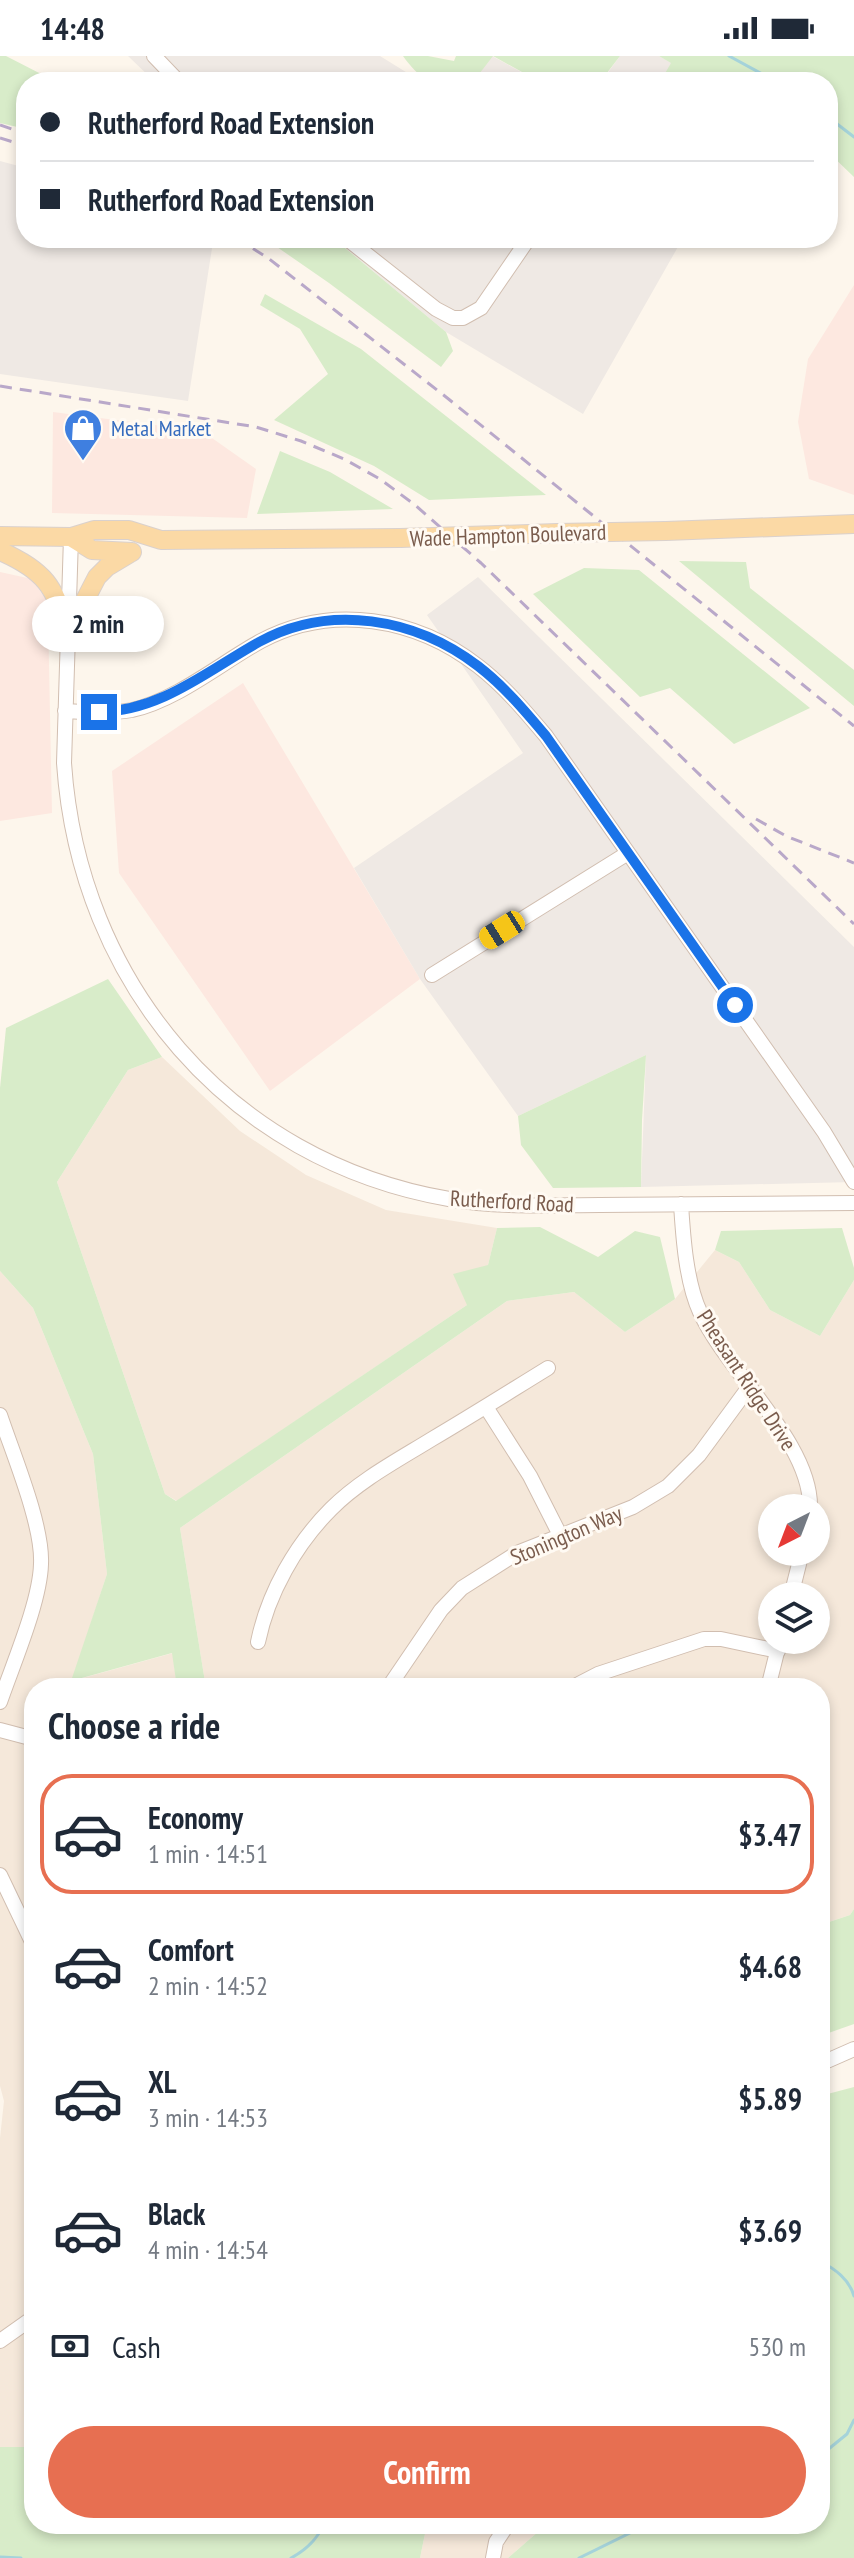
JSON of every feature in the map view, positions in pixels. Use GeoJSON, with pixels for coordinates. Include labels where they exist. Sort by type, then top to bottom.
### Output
{"type":"FeatureCollection","features":[{"type":"Feature","properties":{"kind":"main road","name":"Wade Hampton Boulevard"},"geometry":{"type":"LineString","coordinates":[[0,536],[71,537],[94,530],[129,530],[161,540],[400,538],[854,524]]}},
{"type":"Feature","properties":{"kind":"main road","name":"Wade Hampton Boulevard"},"geometry":{"type":"LineString","coordinates":[[71,537],[92,550],[132,552],[161,540]]}},
{"type":"Feature","properties":{"kind":"main road"},"geometry":{"type":"LineString","coordinates":[[0,551],[27,564],[49,584],[60,603],[68,633]]}},
{"type":"Feature","properties":{"kind":"main road"},"geometry":{"type":"LineString","coordinates":[[68,633],[97,577],[132,552]]}},
{"type":"Feature","properties":{"kind":"street"},"geometry":{"type":"LineString","coordinates":[[154,56],[169,72]]}},
{"type":"Feature","properties":{"kind":"street"},"geometry":{"type":"LineString","coordinates":[[359,248],[436,309],[449,317],[463,318],[481,308],[522,248]]}},
{"type":"Feature","properties":{"kind":"street","name":"Rutherford Road"},"geometry":{"type":"LineString","coordinates":[[71,537],[63,737],[66,795],[80,866],[97,916],[128,979],[155,1020],[202,1073],[242,1108],[281,1136],[320,1157],[362,1176],[434,1196],[501,1205],[854,1203]]}},
{"type":"Feature","properties":{"kind":"street"},"geometry":{"type":"LineString","coordinates":[[65,711],[115,712],[149,705],[262,641],[301,625],[346,619],[393,624],[451,648],[504,689],[546,736],[824,1132],[854,1182]]}},
{"type":"Feature","properties":{"kind":"street"},"geometry":{"type":"LineString","coordinates":[[432,975],[628,853]]}},
{"type":"Feature","properties":{"kind":"street","name":"Pheasant Ridge Drive"},"geometry":{"type":"LineString","coordinates":[[681,1204],[686,1255],[698,1309],[715,1339],[795,1452],[808,1494]]}},
{"type":"Feature","properties":{"kind":"street"},"geometry":{"type":"LineString","coordinates":[[258,1642],[266,1608],[286,1571],[307,1537],[333,1507],[401,1458],[548,1368]]}},
{"type":"Feature","properties":{"kind":"street","name":"Stonington Way"},"geometry":{"type":"LineString","coordinates":[[397,1678],[441,1610],[462,1588],[517,1553],[633,1507],[668,1486],[699,1455],[749,1387]]}},
{"type":"Feature","properties":{"kind":"street"},"geometry":{"type":"LineString","coordinates":[[486,1407],[530,1476],[560,1535]]}},
{"type":"Feature","properties":{"kind":"street"},"geometry":{"type":"LineString","coordinates":[[0,1415],[27,1498],[41,1554],[41,1569],[0,1702]]}},
{"type":"Feature","properties":{"kind":"street"},"geometry":{"type":"LineString","coordinates":[[590,1678],[704,1639],[758,1643]]}},
{"type":"Feature","properties":{"kind":"street"},"geometry":{"type":"LineString","coordinates":[[771,1678],[777,1654]]}},
{"type":"Feature","properties":{"kind":"street"},"geometry":{"type":"LineString","coordinates":[[0,1730],[24,1736]]}},
{"type":"Feature","properties":{"kind":"street"},"geometry":{"type":"LineString","coordinates":[[0,1875],[24,1925]]}},
{"type":"Feature","properties":{"kind":"street"},"geometry":{"type":"LineString","coordinates":[[830,2060],[854,2049]]}},
{"type":"Feature","properties":{"kind":"street"},"geometry":{"type":"LineString","coordinates":[[0,2341],[24,2324]]}},
{"type":"Feature","properties":{"kind":"street"},"geometry":{"type":"LineString","coordinates":[[493,2558],[496,2542],[501,2534]]}},
{"type":"Feature","properties":{"kind":"shaded area"},"geometry":{"type":"Polygon","coordinates":[[[128,56],[380,56],[406,72],[145,72],[128,56]]]}},
{"type":"Feature","properties":{"kind":"shaded area"},"geometry":{"type":"Polygon","coordinates":[[[492,56],[522,72],[480,72],[492,56]]]}},
{"type":"Feature","properties":{"kind":"shaded area"},"geometry":{"type":"Polygon","coordinates":[[[620,56],[659,56],[672,63],[666,72],[608,72],[620,56]]]}},
{"type":"Feature","properties":{"kind":"shaded area"},"geometry":{"type":"Polygon","coordinates":[[[0,161],[16,165],[16,248],[212,248],[188,401],[0,374],[0,161]]]}},
{"type":"Feature","properties":{"kind":"shaded area"},"geometry":{"type":"Polygon","coordinates":[[[345,248],[677,248],[583,414],[446,332],[345,248]]]}},
{"type":"Feature","properties":{"kind":"shaded area"},"geometry":{"type":"Polygon","coordinates":[[[854,285],[854,495],[809,479],[798,422],[808,359],[854,285]]]}},
{"type":"Feature","properties":{"kind":"shaded area"},"geometry":{"type":"Polygon","coordinates":[[[53,412],[202,431],[256,469],[247,518],[52,513],[53,412]]]}},
{"type":"Feature","properties":{"kind":"shaded area"},"geometry":{"type":"Polygon","coordinates":[[[0,572],[32,579],[45,598],[48,614],[52,813],[0,821],[0,572]]]}},
{"type":"Feature","properties":{"kind":"shaded area"},"geometry":{"type":"Polygon","coordinates":[[[478,577],[854,947],[854,1182],[641,1187],[646,1055],[518,1116],[420,979],[354,868],[523,753],[427,615],[478,577]]]}},
{"type":"Feature","properties":{"kind":"shaded area"},"geometry":{"type":"Polygon","coordinates":[[[243,683],[420,979],[270,1091],[119,873],[112,771],[243,683]]]}},
{"type":"Feature","properties":{"kind":"shaded area"},"geometry":{"type":"Polygon","coordinates":[[[162,1057],[240,1131],[306,1175],[386,1210],[497,1228],[488,1265],[467,1305],[177,1501],[165,1494],[57,1182],[128,1070],[162,1057]]]}},
{"type":"Feature","properties":{"kind":"shaded area"},"geometry":{"type":"Polygon","coordinates":[[[715,1250],[739,1262],[770,1310],[820,1336],[854,1280],[854,1909],[850,1915],[830,1922],[830,1678],[204,1678],[180,1528],[507,1301],[574,1292],[625,1332],[675,1299],[715,1250]]]}},
{"type":"Feature","properties":{"kind":"shaded area"},"geometry":{"type":"Polygon","coordinates":[[[0,1271],[33,1308],[93,1454],[107,1574],[73,1678],[24,1678],[24,2447],[0,2447],[0,2138],[4,2101],[0,2086],[0,1271]]]}},
{"type":"Feature","properties":{"kind":"shaded area"},"geometry":{"type":"Polygon","coordinates":[[[173,1653],[176,1678],[83,1678],[173,1653]]]}},
{"type":"Feature","properties":{"kind":"shaded area"},"geometry":{"type":"Polygon","coordinates":[[[425,2534],[536,2534],[508,2558],[420,2558],[425,2534]]]}},
{"type":"Feature","properties":{"kind":"green space"},"geometry":{"type":"Polygon","coordinates":[[[0,56],[6,56],[37,72],[16,72],[16,127],[0,123],[0,56]]]}},
{"type":"Feature","properties":{"kind":"green space"},"geometry":{"type":"Polygon","coordinates":[[[403,56],[428,56],[454,61],[456,56],[493,56],[481,72],[416,72],[403,56]]]}},
{"type":"Feature","properties":{"kind":"green space"},"geometry":{"type":"Polygon","coordinates":[[[493,56],[620,56],[608,72],[522,72],[493,56]]]}},
{"type":"Feature","properties":{"kind":"green space"},"geometry":{"type":"Polygon","coordinates":[[[659,56],[854,56],[854,177],[838,162],[838,72],[666,72],[671,63],[659,56]]]}},
{"type":"Feature","properties":{"kind":"green space"},"geometry":{"type":"Polygon","coordinates":[[[278,248],[345,248],[446,332],[453,351],[441,367],[278,248]]]}},
{"type":"Feature","properties":{"kind":"green space"},"geometry":{"type":"Polygon","coordinates":[[[265,294],[361,349],[546,495],[429,500],[374,466],[274,420],[328,374],[300,329],[260,305],[265,294]]]}},
{"type":"Feature","properties":{"kind":"green space"},"geometry":{"type":"Polygon","coordinates":[[[280,451],[330,472],[393,509],[257,514],[280,451]]]}},
{"type":"Feature","properties":{"kind":"green space"},"geometry":{"type":"Polygon","coordinates":[[[679,561],[746,562],[750,588],[854,670],[854,706],[679,561]]]}},
{"type":"Feature","properties":{"kind":"green space"},"geometry":{"type":"Polygon","coordinates":[[[584,568],[639,570],[810,708],[734,744],[670,688],[640,697],[533,594],[584,568]]]}},
{"type":"Feature","properties":{"kind":"green space"},"geometry":{"type":"Polygon","coordinates":[[[108,979],[162,1057],[128,1070],[57,1182],[165,1494],[176,1501],[467,1305],[453,1274],[488,1265],[497,1228],[540,1227],[598,1257],[635,1231],[660,1237],[675,1299],[625,1332],[574,1292],[507,1301],[180,1528],[204,1678],[176,1678],[172,1653],[72,1678],[107,1574],[93,1454],[33,1308],[0,1271],[0,1088],[6,1028],[108,979]]]}},
{"type":"Feature","properties":{"kind":"green space"},"geometry":{"type":"Polygon","coordinates":[[[646,1055],[641,1187],[553,1188],[521,1145],[518,1116],[646,1055]]]}},
{"type":"Feature","properties":{"kind":"green space"},"geometry":{"type":"Polygon","coordinates":[[[842,1228],[854,1268],[854,1280],[820,1336],[770,1310],[739,1262],[715,1250],[721,1231],[842,1228]]]}},
{"type":"Feature","properties":{"kind":"green space"},"geometry":{"type":"Polygon","coordinates":[[[854,1909],[854,2024],[830,2032],[830,1922],[850,1915],[854,1909]]]}},
{"type":"Feature","properties":{"kind":"green space"},"geometry":{"type":"Polygon","coordinates":[[[854,2087],[854,2558],[508,2558],[536,2534],[830,2534],[830,2093],[854,2087]]]}},
{"type":"Feature","properties":{"kind":"green space"},"geometry":{"type":"Polygon","coordinates":[[[0,2447],[24,2447],[24,2534],[425,2534],[420,2558],[0,2558],[0,2447]]]}},
{"type":"Feature","properties":{"kind":"waterway"},"geometry":{"type":"LineString","coordinates":[[729,56],[759,72]]}},
{"type":"Feature","properties":{"kind":"waterway"},"geometry":{"type":"LineString","coordinates":[[838,125],[854,137]]}},
{"type":"Feature","properties":{"kind":"waterway"},"geometry":{"type":"LineString","coordinates":[[830,2266],[849,2284],[854,2296]]}},
{"type":"Feature","properties":{"kind":"waterway"},"geometry":{"type":"LineString","coordinates":[[830,2448],[847,2434],[854,2420]]}},
{"type":"Feature","properties":{"kind":"waterway"},"geometry":{"type":"LineString","coordinates":[[291,2558],[302,2552],[319,2534]]}},
{"type":"Feature","properties":{"kind":"waterway"},"geometry":{"type":"LineString","coordinates":[[579,2558],[628,2534]]}},
{"type":"Feature","properties":{"kind":"waterway"},"geometry":{"type":"LineString","coordinates":[[0,2557],[21,2558]]}},
{"type":"Feature","properties":{"kind":"railway"},"geometry":{"type":"LineString","coordinates":[[0,125],[16,131]]}},
{"type":"Feature","properties":{"kind":"railway"},"geometry":{"type":"LineString","coordinates":[[0,138],[16,143]]}},
{"type":"Feature","properties":{"kind":"railway"},"geometry":{"type":"LineString","coordinates":[[252,248],[446,397],[854,726]]}},
{"type":"Feature","properties":{"kind":"railway"},"geometry":{"type":"LineString","coordinates":[[0,386],[256,427],[344,459],[380,479],[481,563],[854,924]]}},
{"type":"Feature","properties":{"kind":"railway"},"geometry":{"type":"LineString","coordinates":[[756,819],[786,836],[854,863]]}},
{"type":"Feature","properties":{"kind":"place","name":"Metal Market"},"geometry":{"type":"Point","coordinates":[83,462]}},
{"type":"Feature","properties":{"kind":"route"},"geometry":{"type":"LineString","coordinates":[[99,712],[149,705],[262,641],[301,625],[328,620],[369,620],[421,633],[478,666],[525,710],[735,1005]]}}]}
